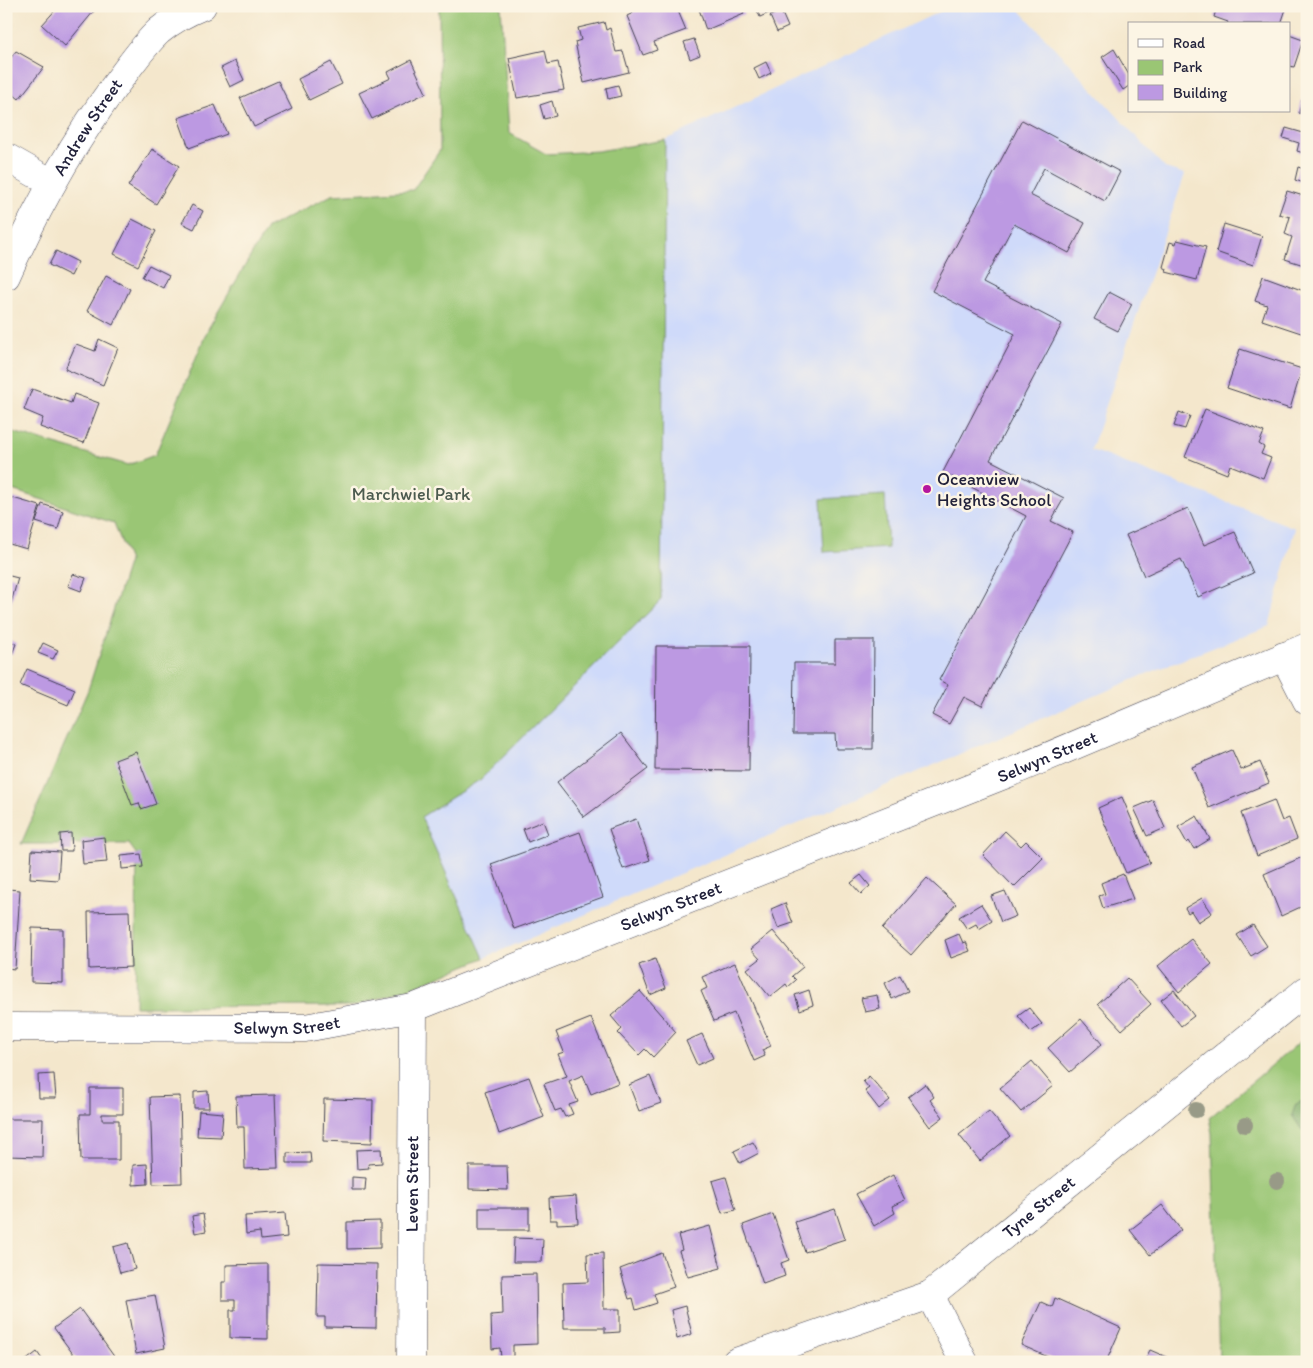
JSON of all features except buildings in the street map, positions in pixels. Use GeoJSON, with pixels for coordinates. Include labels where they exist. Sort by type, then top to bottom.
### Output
{"type":"FeatureCollection","features":[{"type":"Feature","properties":{"kind":"street","name":"Andrew Street"},"geometry":{"type":"LineString","coordinates":[[6,276],[52,183],[90,120],[133,62],[159,32],[188,12],[202,6]]}},
{"type":"Feature","properties":{"kind":"street"},"geometry":{"type":"LineString","coordinates":[[6,157],[52,183]]}},
{"type":"Feature","properties":{"kind":"street"},"geometry":{"type":"LineString","coordinates":[[1295,651],[1307,701]]}},
{"type":"Feature","properties":{"kind":"street","name":"Selwyn Street"},"geometry":{"type":"LineString","coordinates":[[6,1027],[305,1028],[413,1008],[1009,773],[1295,651]]}},
{"type":"Feature","properties":{"kind":"street","name":"Tyne Street"},"geometry":{"type":"LineString","coordinates":[[736,1362],[930,1295],[1307,990]]}},
{"type":"Feature","properties":{"kind":"street","name":"Leven Street"},"geometry":{"type":"LineString","coordinates":[[410,1362],[413,1008]]}},
{"type":"Feature","properties":{"kind":"street"},"geometry":{"type":"LineString","coordinates":[[930,1295],[964,1362]]}},
{"type":"Feature","properties":{"kind":"shaded area","name":"Oceanview Heights School"},"geometry":{"type":"Polygon","coordinates":[[[952,6],[1016,6],[1165,168],[1185,174],[1091,450],[1295,528],[1269,626],[1146,674],[484,958],[421,817],[481,779],[661,600],[665,140],[952,6]]]}},
{"type":"Feature","properties":{"kind":"green space","name":"Marchwiel Park"},"geometry":{"type":"Polygon","coordinates":[[[439,6],[501,6],[509,133],[546,154],[598,151],[665,140],[661,600],[481,779],[421,817],[484,958],[418,985],[355,1006],[135,1007],[137,855],[129,844],[21,844],[88,690],[129,561],[114,523],[6,488],[6,430],[128,465],[155,455],[208,329],[267,228],[332,195],[413,190],[440,150],[439,6]]]}},
{"type":"Feature","properties":{"kind":"green space"},"geometry":{"type":"Polygon","coordinates":[[[885,495],[888,548],[824,552],[821,499],[885,495]]]}},
{"type":"Feature","properties":{"kind":"green space"},"geometry":{"type":"Polygon","coordinates":[[[1307,1036],[1307,1362],[1219,1362],[1212,1133],[1209,1118],[1307,1036]]]}},
{"type":"Feature","properties":{"kind":"green space"},"geometry":{"type":"Polygon","coordinates":[[[1307,1099],[1307,1131],[1302,1130],[1292,1115],[1296,1104],[1307,1099]]]}},
{"type":"Feature","properties":{"kind":"place","name":"Oceanview Heights School"},"geometry":{"type":"Point","coordinates":[927,489]}}]}
